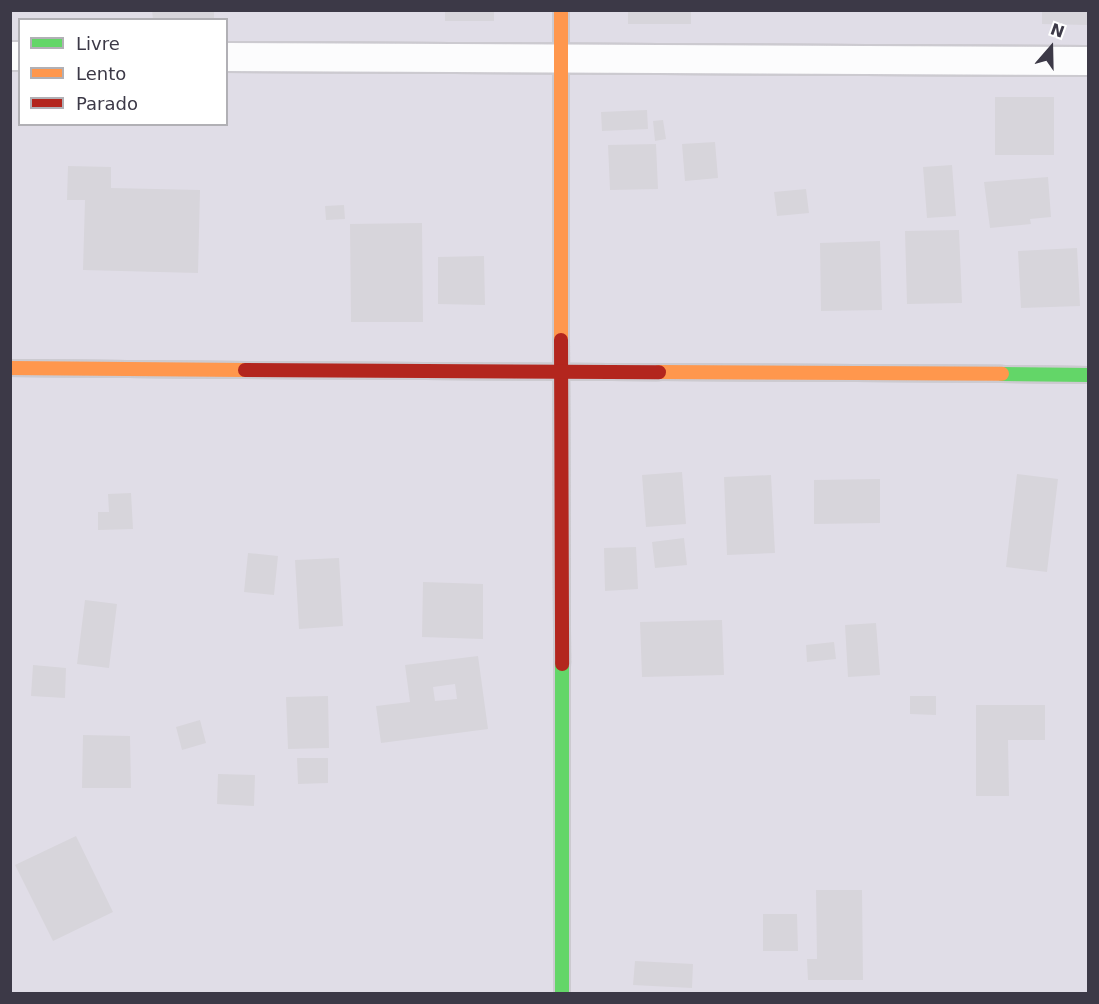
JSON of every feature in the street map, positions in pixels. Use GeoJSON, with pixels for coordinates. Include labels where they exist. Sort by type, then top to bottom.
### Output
{"type":"FeatureCollection","features":[{"type":"Feature","properties":{"kind":"street"},"geometry":{"type":"LineString","coordinates":[[561,10],[562,993]]}},
{"type":"Feature","properties":{"kind":"street"},"geometry":{"type":"LineString","coordinates":[[228,57],[1089,61]]}},
{"type":"Feature","properties":{"kind":"street"},"geometry":{"type":"LineString","coordinates":[[10,368],[1089,375]]}},
{"type":"Feature","properties":{"kind":"shaded area"},"geometry":{"type":"Polygon","coordinates":[[[11,11],[1088,11],[1088,993],[11,993],[11,11]]]}},
{"type":"Feature","properties":{"kind":"building"},"geometry":{"type":"Polygon","coordinates":[[[152,10],[214,10],[214,18],[153,18],[152,10]]]}},
{"type":"Feature","properties":{"kind":"building"},"geometry":{"type":"Polygon","coordinates":[[[445,10],[494,10],[494,21],[445,21],[445,10]]]}},
{"type":"Feature","properties":{"kind":"building"},"geometry":{"type":"Polygon","coordinates":[[[628,10],[691,10],[691,24],[628,24],[628,10]]]}},
{"type":"Feature","properties":{"kind":"building"},"geometry":{"type":"Polygon","coordinates":[[[1042,10],[1088,10],[1088,25],[1042,24],[1042,10]]]}},
{"type":"Feature","properties":{"kind":"building"},"geometry":{"type":"Polygon","coordinates":[[[995,97],[1054,97],[1054,155],[995,155],[995,97]]]}},
{"type":"Feature","properties":{"kind":"building"},"geometry":{"type":"Polygon","coordinates":[[[647,110],[648,129],[602,131],[601,112],[647,110]]]}},
{"type":"Feature","properties":{"kind":"building"},"geometry":{"type":"Polygon","coordinates":[[[663,120],[666,139],[655,141],[653,121],[663,120]]]}},
{"type":"Feature","properties":{"kind":"building"},"geometry":{"type":"Polygon","coordinates":[[[715,142],[718,178],[685,181],[682,144],[715,142]]]}},
{"type":"Feature","properties":{"kind":"building"},"geometry":{"type":"Polygon","coordinates":[[[656,144],[658,189],[610,190],[608,145],[656,144]]]}},
{"type":"Feature","properties":{"kind":"building"},"geometry":{"type":"Polygon","coordinates":[[[952,165],[956,216],[927,218],[923,167],[952,165]]]}},
{"type":"Feature","properties":{"kind":"building"},"geometry":{"type":"Polygon","coordinates":[[[68,166],[111,167],[111,188],[200,190],[198,273],[83,270],[85,200],[67,200],[68,166]]]}},
{"type":"Feature","properties":{"kind":"building"},"geometry":{"type":"Polygon","coordinates":[[[1048,177],[1051,217],[1030,219],[1031,224],[990,228],[984,182],[1048,177]]]}},
{"type":"Feature","properties":{"kind":"building"},"geometry":{"type":"Polygon","coordinates":[[[806,189],[809,213],[777,216],[774,192],[806,189]]]}},
{"type":"Feature","properties":{"kind":"building"},"geometry":{"type":"Polygon","coordinates":[[[344,205],[345,219],[326,220],[325,206],[344,205]]]}},
{"type":"Feature","properties":{"kind":"building"},"geometry":{"type":"Polygon","coordinates":[[[422,223],[423,322],[351,322],[350,224],[422,223]]]}},
{"type":"Feature","properties":{"kind":"building"},"geometry":{"type":"Polygon","coordinates":[[[959,230],[962,303],[907,304],[905,231],[959,230]]]}},
{"type":"Feature","properties":{"kind":"building"},"geometry":{"type":"Polygon","coordinates":[[[880,241],[882,310],[821,311],[820,243],[880,241]]]}},
{"type":"Feature","properties":{"kind":"building"},"geometry":{"type":"Polygon","coordinates":[[[1077,248],[1080,306],[1021,308],[1018,251],[1077,248]]]}},
{"type":"Feature","properties":{"kind":"building"},"geometry":{"type":"Polygon","coordinates":[[[484,256],[485,305],[438,304],[438,257],[484,256]]]}},
{"type":"Feature","properties":{"kind":"building"},"geometry":{"type":"Polygon","coordinates":[[[682,472],[686,524],[646,527],[642,475],[682,472]]]}},
{"type":"Feature","properties":{"kind":"building"},"geometry":{"type":"Polygon","coordinates":[[[1017,474],[1058,479],[1047,572],[1006,567],[1017,474]]]}},
{"type":"Feature","properties":{"kind":"building"},"geometry":{"type":"Polygon","coordinates":[[[771,475],[775,553],[727,555],[724,477],[771,475]]]}},
{"type":"Feature","properties":{"kind":"building"},"geometry":{"type":"Polygon","coordinates":[[[880,479],[880,523],[814,524],[814,480],[880,479]]]}},
{"type":"Feature","properties":{"kind":"building"},"geometry":{"type":"Polygon","coordinates":[[[131,493],[133,529],[98,530],[98,512],[109,512],[108,494],[131,493]]]}},
{"type":"Feature","properties":{"kind":"building"},"geometry":{"type":"Polygon","coordinates":[[[684,538],[687,565],[655,568],[652,542],[684,538]]]}},
{"type":"Feature","properties":{"kind":"building"},"geometry":{"type":"Polygon","coordinates":[[[636,547],[638,589],[605,591],[604,548],[636,547]]]}},
{"type":"Feature","properties":{"kind":"building"},"geometry":{"type":"Polygon","coordinates":[[[248,553],[278,556],[274,595],[244,592],[248,553]]]}},
{"type":"Feature","properties":{"kind":"building"},"geometry":{"type":"Polygon","coordinates":[[[339,558],[343,626],[299,629],[295,560],[339,558]]]}},
{"type":"Feature","properties":{"kind":"building"},"geometry":{"type":"Polygon","coordinates":[[[423,582],[483,584],[483,639],[422,637],[423,582]]]}},
{"type":"Feature","properties":{"kind":"building"},"geometry":{"type":"Polygon","coordinates":[[[85,600],[117,604],[109,668],[77,664],[85,600]]]}},
{"type":"Feature","properties":{"kind":"building"},"geometry":{"type":"Polygon","coordinates":[[[722,620],[724,675],[642,677],[640,622],[722,620]]]}},
{"type":"Feature","properties":{"kind":"building"},"geometry":{"type":"Polygon","coordinates":[[[876,623],[880,675],[848,677],[845,625],[876,623]]]}},
{"type":"Feature","properties":{"kind":"building"},"geometry":{"type":"Polygon","coordinates":[[[834,642],[836,659],[807,662],[806,645],[834,642]]]}},
{"type":"Feature","properties":{"kind":"building"},"geometry":{"type":"Polygon","coordinates":[[[478,656],[488,729],[381,743],[376,706],[410,702],[405,665],[478,656]],[[455,684],[433,687],[435,701],[457,699],[455,684]]]}},
{"type":"Feature","properties":{"kind":"building"},"geometry":{"type":"Polygon","coordinates":[[[33,665],[66,668],[65,698],[31,696],[33,665]]]}},
{"type":"Feature","properties":{"kind":"building"},"geometry":{"type":"Polygon","coordinates":[[[328,696],[329,748],[288,749],[286,697],[328,696]]]}},
{"type":"Feature","properties":{"kind":"building"},"geometry":{"type":"Polygon","coordinates":[[[910,696],[936,696],[936,715],[910,714],[910,696]]]}},
{"type":"Feature","properties":{"kind":"building"},"geometry":{"type":"Polygon","coordinates":[[[976,705],[1045,705],[1045,740],[1008,740],[1009,796],[976,796],[976,705]]]}},
{"type":"Feature","properties":{"kind":"building"},"geometry":{"type":"Polygon","coordinates":[[[200,720],[206,743],[182,750],[176,727],[200,720]]]}},
{"type":"Feature","properties":{"kind":"building"},"geometry":{"type":"Polygon","coordinates":[[[83,735],[130,736],[131,788],[82,788],[83,735]]]}},
{"type":"Feature","properties":{"kind":"building"},"geometry":{"type":"Polygon","coordinates":[[[297,758],[328,758],[328,783],[298,784],[297,758]]]}},
{"type":"Feature","properties":{"kind":"building"},"geometry":{"type":"Polygon","coordinates":[[[218,774],[255,775],[254,806],[217,804],[218,774]]]}},
{"type":"Feature","properties":{"kind":"building"},"geometry":{"type":"Polygon","coordinates":[[[76,836],[113,912],[53,941],[15,865],[76,836]]]}},
{"type":"Feature","properties":{"kind":"building"},"geometry":{"type":"Polygon","coordinates":[[[816,890],[862,890],[863,980],[808,980],[807,959],[817,959],[816,890]]]}},
{"type":"Feature","properties":{"kind":"building"},"geometry":{"type":"Polygon","coordinates":[[[763,914],[797,914],[798,951],[763,951],[763,914]]]}},
{"type":"Feature","properties":{"kind":"building"},"geometry":{"type":"Polygon","coordinates":[[[635,961],[693,964],[692,988],[633,985],[635,961]]]}},
{"type":"Feature","properties":{"kind":"traffic: fast"},"geometry":{"type":"LineString","coordinates":[[1002,374],[1088,375]]}},
{"type":"Feature","properties":{"kind":"traffic: fast"},"geometry":{"type":"LineString","coordinates":[[562,664],[562,994]]}},
{"type":"Feature","properties":{"kind":"traffic: slow"},"geometry":{"type":"LineString","coordinates":[[561,10],[561,340]]}},
{"type":"Feature","properties":{"kind":"traffic: slow"},"geometry":{"type":"LineString","coordinates":[[10,368],[245,370]]}},
{"type":"Feature","properties":{"kind":"traffic: slow"},"geometry":{"type":"LineString","coordinates":[[659,372],[1002,374]]}},
{"type":"Feature","properties":{"kind":"traffic: jam"},"geometry":{"type":"LineString","coordinates":[[561,340],[562,664]]}},
{"type":"Feature","properties":{"kind":"traffic: jam"},"geometry":{"type":"LineString","coordinates":[[245,370],[659,372]]}}]}
